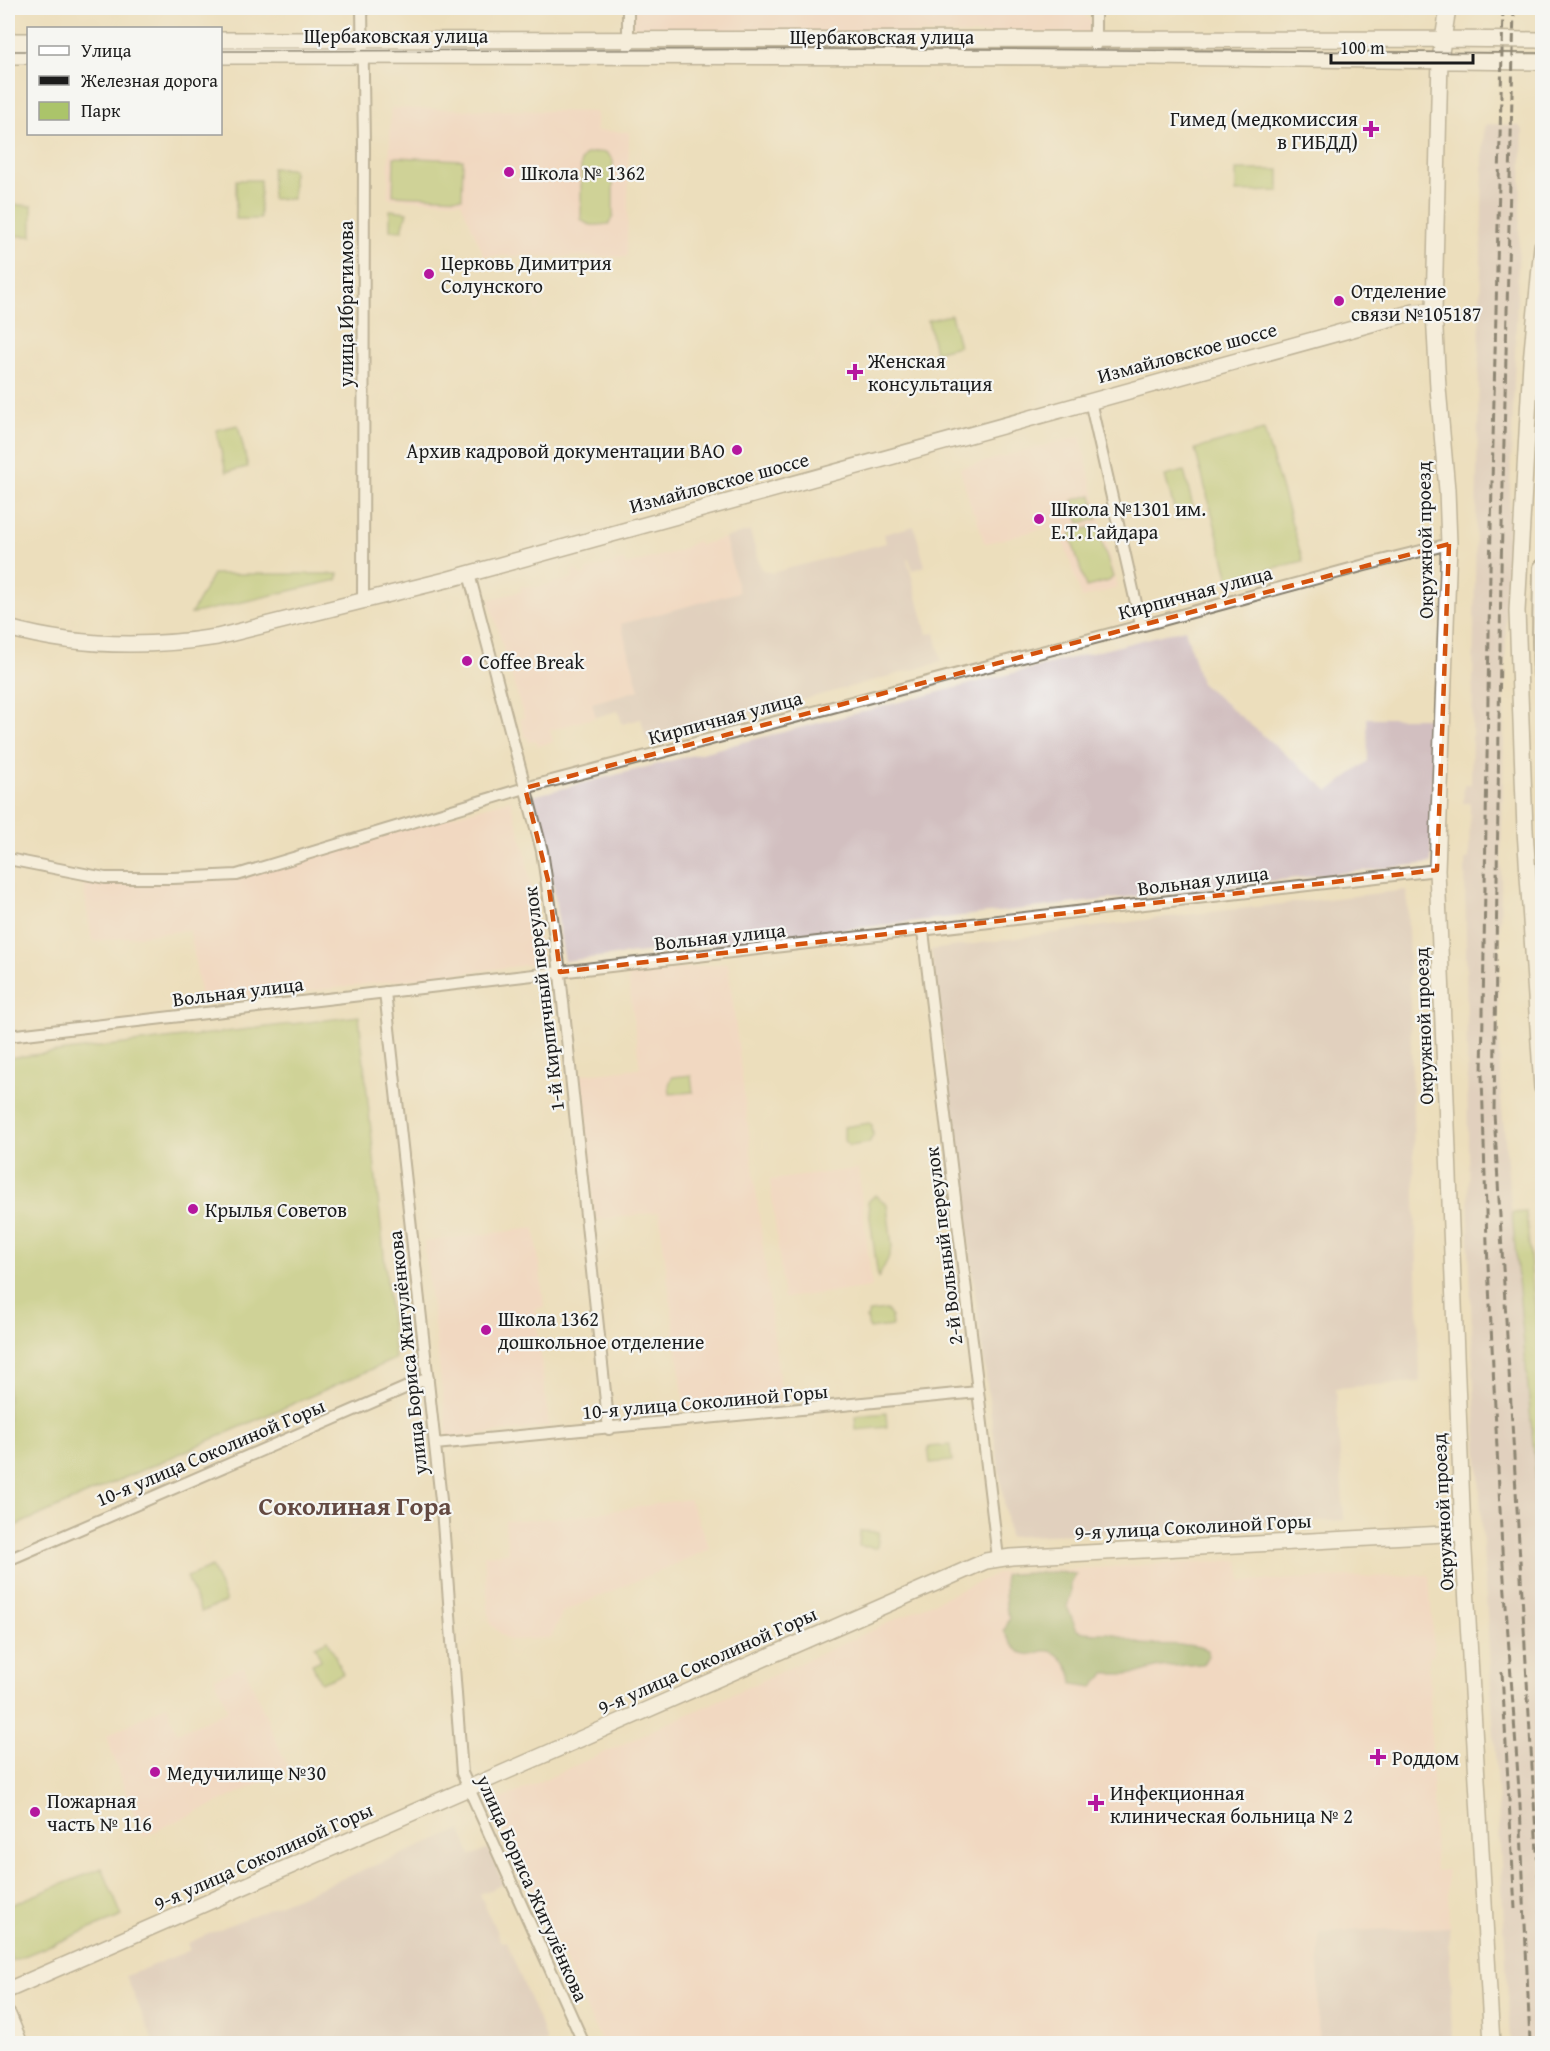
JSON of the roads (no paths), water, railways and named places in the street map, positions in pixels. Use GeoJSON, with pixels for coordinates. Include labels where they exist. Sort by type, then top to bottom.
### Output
{"type":"FeatureCollection","features":[{"type":"Feature","properties":{"kind":"main road","name":"Окружной проезд"},"geometry":{"type":"LineString","coordinates":[[1448,8],[1440,59],[1434,311],[1449,544],[1437,870],[1463,1533],[1492,2043]]}},
{"type":"Feature","properties":{"kind":"main road","name":"Щербаковская улица"},"geometry":{"type":"LineString","coordinates":[[222,40],[1542,40]]}},
{"type":"Feature","properties":{"kind":"main road"},"geometry":{"type":"LineString","coordinates":[[8,41],[27,41]]}},
{"type":"Feature","properties":{"kind":"main road"},"geometry":{"type":"LineString","coordinates":[[8,56],[27,56]]}},
{"type":"Feature","properties":{"kind":"main road","name":"Щербаковская улица"},"geometry":{"type":"LineString","coordinates":[[222,56],[1095,57],[1440,59],[1538,63]]}},
{"type":"Feature","properties":{"kind":"main road"},"geometry":{"type":"LineString","coordinates":[[1542,246],[1531,362],[1517,611],[1525,830],[1542,1088]]}},
{"type":"Feature","properties":{"kind":"main road","name":"Измайловское шоссе"},"geometry":{"type":"LineString","coordinates":[[8,628],[60,640],[111,644],[156,644],[217,637],[469,574],[1414,312],[1434,311]]}},
{"type":"Feature","properties":{"kind":"main road"},"geometry":{"type":"LineString","coordinates":[[1542,568],[1542,674]]}},
{"type":"Feature","properties":{"kind":"main road","name":"9-я улица Соколиной Горы"},"geometry":{"type":"LineString","coordinates":[[8,1990],[470,1789],[963,1570],[998,1558],[1463,1533]]}},
{"type":"Feature","properties":{"kind":"main road"},"geometry":{"type":"LineString","coordinates":[[8,2015],[20,2043]]}},
{"type":"Feature","properties":{"kind":"street","name":"улица Ибрагимова"},"geometry":{"type":"LineString","coordinates":[[362,8],[364,56],[363,601]]}},
{"type":"Feature","properties":{"kind":"street"},"geometry":{"type":"LineString","coordinates":[[628,8],[628,56]]}},
{"type":"Feature","properties":{"kind":"street"},"geometry":{"type":"LineString","coordinates":[[1095,8],[1095,57]]}},
{"type":"Feature","properties":{"kind":"street"},"geometry":{"type":"LineString","coordinates":[[1090,401],[1141,626]]}},
{"type":"Feature","properties":{"kind":"street","name":"Кирпичная улица"},"geometry":{"type":"LineString","coordinates":[[8,859],[105,878],[174,878],[237,874],[525,788],[1449,544]]}},
{"type":"Feature","properties":{"kind":"street","name":"1-й Кирпичный переулок"},"geometry":{"type":"LineString","coordinates":[[469,574],[544,861],[560,972],[609,1429]]}},
{"type":"Feature","properties":{"kind":"street","name":"Вольная улица"},"geometry":{"type":"LineString","coordinates":[[8,1036],[1437,870]]}},
{"type":"Feature","properties":{"kind":"street","name":"2-й Вольный переулок"},"geometry":{"type":"LineString","coordinates":[[924,931],[998,1558]]}},
{"type":"Feature","properties":{"kind":"street","name":"улица Бориса Жигулёнкова"},"geometry":{"type":"LineString","coordinates":[[385,992],[442,1509],[462,1773],[584,2043]]}},
{"type":"Feature","properties":{"kind":"street","name":"10-я улица Соколиной Горы"},"geometry":{"type":"LineString","coordinates":[[8,1560],[428,1378]]}},
{"type":"Feature","properties":{"kind":"street","name":"10-я улица Соколиной Горы"},"geometry":{"type":"LineString","coordinates":[[435,1444],[978,1392]]}},
{"type":"Feature","properties":{"kind":"tram line"},"geometry":{"type":"LineString","coordinates":[[222,51],[980,49],[1542,53]]}},
{"type":"Feature","properties":{"kind":"tram line"},"geometry":{"type":"LineString","coordinates":[[8,51],[27,51]]}},
{"type":"Feature","properties":{"kind":"railway"},"geometry":{"type":"LineString","coordinates":[[1503,8],[1490,571],[1482,1076],[1487,1244],[1502,1550],[1520,1804],[1530,2044]]}},
{"type":"Feature","properties":{"kind":"railway"},"geometry":{"type":"LineString","coordinates":[[1514,8],[1501,571],[1494,1113],[1542,1938]]}},
{"type":"Feature","properties":{"kind":"railway"},"geometry":{"type":"LineString","coordinates":[[1502,1672],[1515,1909]]}},
{"type":"Feature","properties":{"kind":"place","name":"Гимед (медкомиссия в ГИБДД)"},"geometry":{"type":"Point","coordinates":[1371,129]}},
{"type":"Feature","properties":{"kind":"place","name":"Школа № 1362"},"geometry":{"type":"Point","coordinates":[509,172]}},
{"type":"Feature","properties":{"kind":"place","name":"Церковь Димитрия Солунского"},"geometry":{"type":"Point","coordinates":[429,274]}},
{"type":"Feature","properties":{"kind":"place","name":"Отделение связи №105187"},"geometry":{"type":"Point","coordinates":[1339,301]}},
{"type":"Feature","properties":{"kind":"place","name":"Женская консультация"},"geometry":{"type":"Point","coordinates":[855,372]}},
{"type":"Feature","properties":{"kind":"place","name":"Архив кадровой документации ВАО"},"geometry":{"type":"Point","coordinates":[737,450]}},
{"type":"Feature","properties":{"kind":"place","name":"Школа №1301 им. Е.Т. Гайдара"},"geometry":{"type":"Point","coordinates":[1039,519]}},
{"type":"Feature","properties":{"kind":"place","name":"Coffee Break"},"geometry":{"type":"Point","coordinates":[467,661]}},
{"type":"Feature","properties":{"kind":"place","name":"Крылья Советов"},"geometry":{"type":"Point","coordinates":[193,1209]}},
{"type":"Feature","properties":{"kind":"place","name":"Школа 1362 дошкольное отделение"},"geometry":{"type":"Point","coordinates":[486,1330]}},
{"type":"Feature","properties":{"kind":"place","name":"Роддом"},"geometry":{"type":"Point","coordinates":[1378,1757]}},
{"type":"Feature","properties":{"kind":"place","name":"Медучилище №30"},"geometry":{"type":"Point","coordinates":[155,1772]}},
{"type":"Feature","properties":{"kind":"place","name":"Инфекционная клиническая больница № 2"},"geometry":{"type":"Point","coordinates":[1096,1803]}},
{"type":"Feature","properties":{"kind":"place","name":"Пожарная часть № 116"},"geometry":{"type":"Point","coordinates":[35,1812]}},
{"type":"Feature","properties":{"kind":"district","name":"Соколиная Гора"},"geometry":{"type":"Point","coordinates":[355,1505]}}]}
